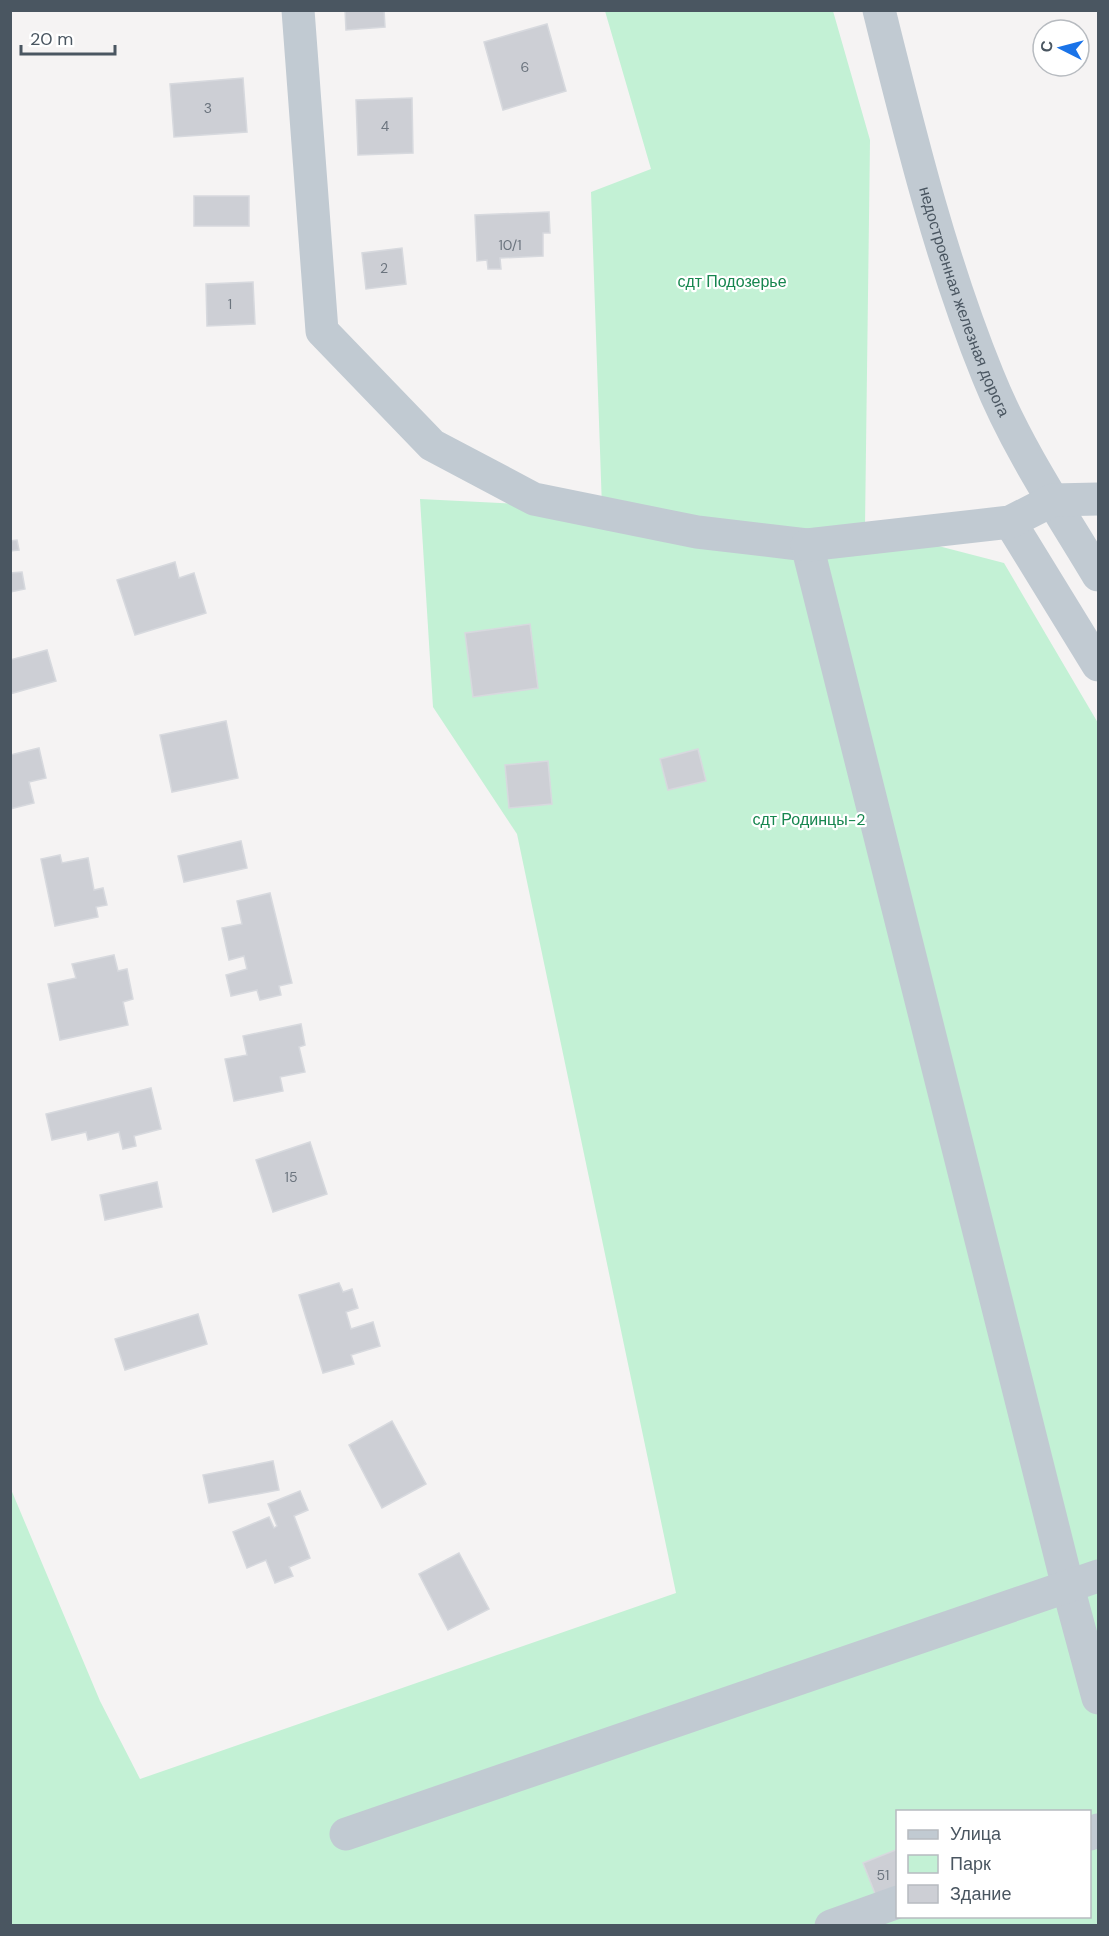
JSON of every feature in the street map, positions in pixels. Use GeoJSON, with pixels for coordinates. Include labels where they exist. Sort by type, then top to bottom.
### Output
{"type":"FeatureCollection","features":[{"type":"Feature","properties":{"kind":"street"},"geometry":{"type":"LineString","coordinates":[[298,10],[322,331],[432,445],[534,499],[697,532],[807,545],[1010,522],[1053,500],[1098,499]]}},
{"type":"Feature","properties":{"kind":"street","name":"недостроенная железная дорога"},"geometry":{"type":"LineString","coordinates":[[879,10],[914,147],[958,295],[988,378],[1022,447],[1098,574]]}},
{"type":"Feature","properties":{"kind":"street"},"geometry":{"type":"LineString","coordinates":[[1010,522],[1098,664]]}},
{"type":"Feature","properties":{"kind":"street"},"geometry":{"type":"LineString","coordinates":[[807,545],[1068,1587],[1098,1698]]}},
{"type":"Feature","properties":{"kind":"street"},"geometry":{"type":"LineString","coordinates":[[346,1834],[1098,1576]]}},
{"type":"Feature","properties":{"kind":"street"},"geometry":{"type":"LineString","coordinates":[[831,1926],[896,1902]]}},
{"type":"Feature","properties":{"kind":"green space","name":"сдт Родинцы-2"},"geometry":{"type":"Polygon","coordinates":[[[605,11],[833,11],[870,140],[865,527],[1004,563],[1098,723],[1098,1925],[11,1925],[10,1487],[100,1701],[140,1779],[676,1593],[517,834],[433,707],[420,499],[602,508],[591,192],[651,169],[605,11]]]}},
{"type":"Feature","properties":{"kind":"building"},"geometry":{"type":"Polygon","coordinates":[[[345,10],[384,10],[385,27],[346,30],[345,10]]]}},
{"type":"Feature","properties":{"kind":"building"},"geometry":{"type":"Polygon","coordinates":[[[547,24],[566,91],[503,110],[484,42],[547,24]]]}},
{"type":"Feature","properties":{"kind":"building"},"geometry":{"type":"Polygon","coordinates":[[[243,78],[247,132],[174,137],[170,84],[243,78]]]}},
{"type":"Feature","properties":{"kind":"building"},"geometry":{"type":"Polygon","coordinates":[[[412,98],[413,153],[358,155],[356,100],[412,98]]]}},
{"type":"Feature","properties":{"kind":"building"},"geometry":{"type":"Polygon","coordinates":[[[194,196],[249,196],[249,226],[194,226],[194,196]]]}},
{"type":"Feature","properties":{"kind":"building"},"geometry":{"type":"Polygon","coordinates":[[[549,212],[550,233],[543,233],[543,256],[500,258],[501,269],[488,269],[487,260],[477,261],[475,215],[549,212]]]}},
{"type":"Feature","properties":{"kind":"building"},"geometry":{"type":"Polygon","coordinates":[[[402,248],[406,284],[366,289],[362,253],[402,248]]]}},
{"type":"Feature","properties":{"kind":"building"},"geometry":{"type":"Polygon","coordinates":[[[253,282],[255,324],[207,326],[206,284],[253,282]]]}},
{"type":"Feature","properties":{"kind":"building"},"geometry":{"type":"Polygon","coordinates":[[[17,540],[19,550],[10,551],[10,541],[17,540]]]}},
{"type":"Feature","properties":{"kind":"building"},"geometry":{"type":"Polygon","coordinates":[[[175,562],[179,578],[194,573],[206,613],[135,635],[117,580],[175,562]]]}},
{"type":"Feature","properties":{"kind":"building"},"geometry":{"type":"Polygon","coordinates":[[[22,572],[25,589],[10,592],[10,573],[22,572]]]}},
{"type":"Feature","properties":{"kind":"building"},"geometry":{"type":"Polygon","coordinates":[[[530,624],[538,688],[473,697],[465,633],[530,624]]]}},
{"type":"Feature","properties":{"kind":"building"},"geometry":{"type":"Polygon","coordinates":[[[47,650],[56,681],[10,694],[10,660],[47,650]]]}},
{"type":"Feature","properties":{"kind":"building"},"geometry":{"type":"Polygon","coordinates":[[[226,721],[238,778],[172,792],[160,735],[226,721]]]}},
{"type":"Feature","properties":{"kind":"building"},"geometry":{"type":"Polygon","coordinates":[[[39,748],[46,778],[29,782],[34,803],[10,809],[10,755],[39,748]]]}},
{"type":"Feature","properties":{"kind":"building"},"geometry":{"type":"Polygon","coordinates":[[[698,749],[706,781],[668,790],[660,759],[698,749]]]}},
{"type":"Feature","properties":{"kind":"building"},"geometry":{"type":"Polygon","coordinates":[[[548,761],[552,804],[509,808],[505,765],[548,761]]]}},
{"type":"Feature","properties":{"kind":"building"},"geometry":{"type":"Polygon","coordinates":[[[241,841],[247,868],[184,882],[178,856],[241,841]]]}},
{"type":"Feature","properties":{"kind":"building"},"geometry":{"type":"Polygon","coordinates":[[[60,855],[62,863],[88,858],[94,890],[103,888],[107,905],[96,907],[98,917],[55,926],[41,859],[60,855]]]}},
{"type":"Feature","properties":{"kind":"building"},"geometry":{"type":"Polygon","coordinates":[[[270,893],[292,983],[279,986],[281,995],[260,1000],[257,990],[231,996],[226,975],[247,969],[244,956],[229,960],[222,928],[242,924],[237,901],[270,893]]]}},
{"type":"Feature","properties":{"kind":"building"},"geometry":{"type":"Polygon","coordinates":[[[114,955],[118,971],[127,969],[133,999],[123,1002],[128,1025],[60,1040],[48,984],[76,978],[72,964],[114,955]]]}},
{"type":"Feature","properties":{"kind":"building"},"geometry":{"type":"Polygon","coordinates":[[[301,1024],[305,1045],[299,1047],[305,1072],[280,1077],[283,1091],[234,1101],[225,1059],[247,1055],[243,1036],[301,1024]]]}},
{"type":"Feature","properties":{"kind":"building"},"geometry":{"type":"Polygon","coordinates":[[[151,1088],[161,1129],[134,1136],[136,1146],[123,1149],[119,1132],[88,1140],[86,1132],[52,1140],[46,1114],[151,1088]]]}},
{"type":"Feature","properties":{"kind":"building"},"geometry":{"type":"Polygon","coordinates":[[[310,1142],[327,1194],[273,1212],[256,1160],[310,1142]]]}},
{"type":"Feature","properties":{"kind":"building"},"geometry":{"type":"Polygon","coordinates":[[[157,1182],[162,1207],[105,1220],[100,1195],[157,1182]]]}},
{"type":"Feature","properties":{"kind":"building"},"geometry":{"type":"Polygon","coordinates":[[[339,1283],[343,1292],[352,1289],[358,1308],[346,1312],[351,1329],[373,1322],[380,1346],[351,1355],[354,1364],[323,1373],[299,1295],[339,1283]]]}},
{"type":"Feature","properties":{"kind":"building"},"geometry":{"type":"Polygon","coordinates":[[[198,1314],[207,1344],[125,1370],[115,1339],[198,1314]]]}},
{"type":"Feature","properties":{"kind":"building"},"geometry":{"type":"Polygon","coordinates":[[[392,1421],[426,1484],[382,1508],[349,1445],[392,1421]]]}},
{"type":"Feature","properties":{"kind":"building"},"geometry":{"type":"Polygon","coordinates":[[[273,1461],[279,1490],[209,1503],[203,1475],[273,1461]]]}},
{"type":"Feature","properties":{"kind":"building"},"geometry":{"type":"Polygon","coordinates":[[[300,1491],[308,1510],[294,1516],[310,1558],[289,1567],[293,1576],[275,1583],[266,1560],[247,1568],[233,1532],[269,1517],[274,1528],[277,1526],[268,1504],[300,1491]]]}},
{"type":"Feature","properties":{"kind":"building"},"geometry":{"type":"Polygon","coordinates":[[[459,1553],[489,1609],[448,1630],[419,1574],[459,1553]]]}},
{"type":"Feature","properties":{"kind":"building"},"geometry":{"type":"Polygon","coordinates":[[[896,1850],[896,1889],[876,1896],[863,1863],[896,1850]]]}},
{"type":"Feature","properties":{"kind":"park label","name":"сдт Подозерье"},"geometry":{"type":"Point","coordinates":[732,281]}}]}
